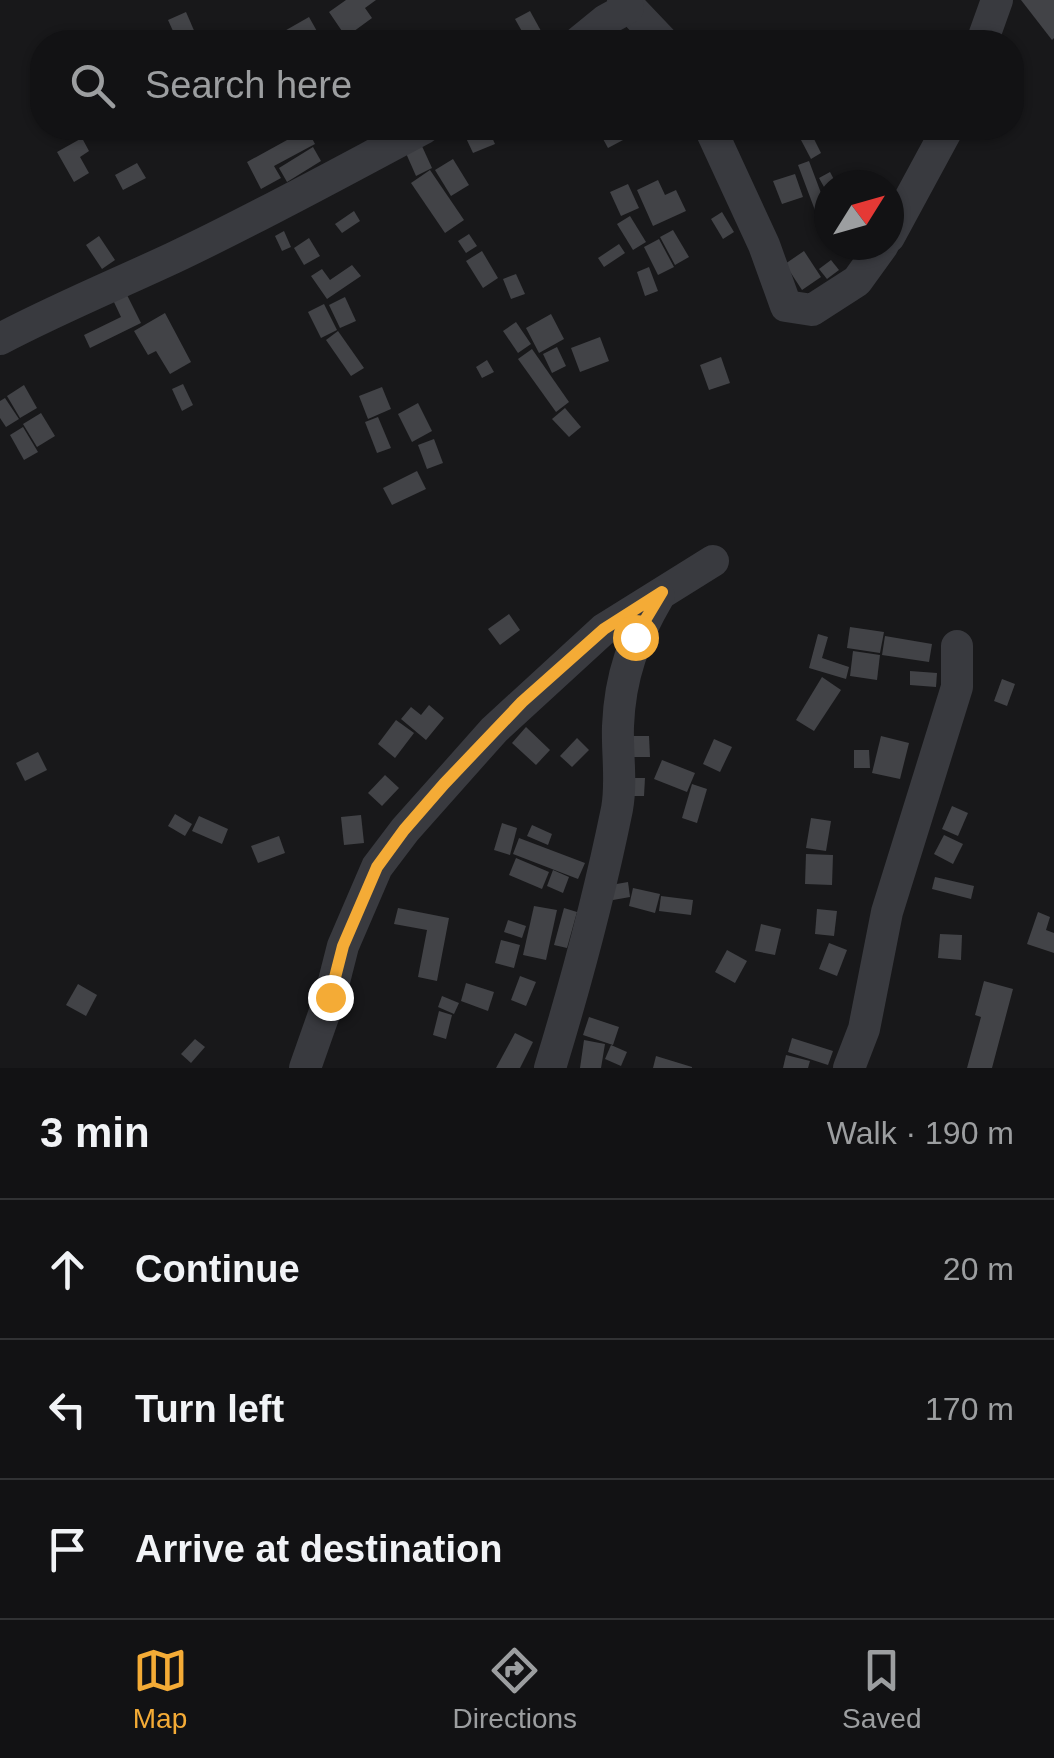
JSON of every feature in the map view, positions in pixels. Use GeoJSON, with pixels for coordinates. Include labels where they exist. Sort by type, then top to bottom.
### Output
{"type":"FeatureCollection","features":[{"type":"Feature","properties":{"kind":"street"},"geometry":{"type":"LineString","coordinates":[[986,30],[997,0]]}},
{"type":"Feature","properties":{"kind":"street"},"geometry":{"type":"LineString","coordinates":[[594,30],[625,4],[651,30]]}},
{"type":"Feature","properties":{"kind":"street"},"geometry":{"type":"LineString","coordinates":[[0,339],[86,294],[170,259],[268,211],[401,140]]}},
{"type":"Feature","properties":{"kind":"street"},"geometry":{"type":"LineString","coordinates":[[716,140],[764,244],[786,306],[812,310],[857,281],[872,260]]}},
{"type":"Feature","properties":{"kind":"street"},"geometry":{"type":"LineString","coordinates":[[904,209],[942,140]]}},
{"type":"Feature","properties":{"kind":"street"},"geometry":{"type":"LineString","coordinates":[[305,1068],[343,946],[377,867],[404,830],[522,702],[604,629],[713,561]]}},
{"type":"Feature","properties":{"kind":"street"},"geometry":{"type":"LineString","coordinates":[[550,1068],[578,980],[618,804],[618,724],[624,682],[635,637],[662,592]]}},
{"type":"Feature","properties":{"kind":"street"},"geometry":{"type":"LineString","coordinates":[[849,1068],[864,1029],[887,912],[957,687],[957,646]]}},
{"type":"Feature","properties":{"kind":"building"},"geometry":{"type":"Polygon","coordinates":[[[346,0],[376,0],[365,8],[372,18],[356,30],[341,30],[329,12],[346,0]]]}},
{"type":"Feature","properties":{"kind":"building"},"geometry":{"type":"Polygon","coordinates":[[[1021,0],[1054,0],[1052,40],[1021,0]]]}},
{"type":"Feature","properties":{"kind":"building"},"geometry":{"type":"Polygon","coordinates":[[[530,11],[540,30],[521,30],[515,19],[530,11]]]}},
{"type":"Feature","properties":{"kind":"building"},"geometry":{"type":"Polygon","coordinates":[[[186,12],[194,30],[173,30],[168,20],[186,12]]]}},
{"type":"Feature","properties":{"kind":"building"},"geometry":{"type":"Polygon","coordinates":[[[309,17],[316,30],[286,30],[309,17]]]}},
{"type":"Feature","properties":{"kind":"building"},"geometry":{"type":"Polygon","coordinates":[[[83,140],[89,151],[80,157],[89,173],[74,182],[57,152],[83,140]]]}},
{"type":"Feature","properties":{"kind":"building"},"geometry":{"type":"Polygon","coordinates":[[[287,140],[313,140],[315,144],[274,166],[281,178],[261,189],[247,162],[287,140]]]}},
{"type":"Feature","properties":{"kind":"building"},"geometry":{"type":"Polygon","coordinates":[[[467,140],[493,140],[495,144],[473,153],[467,140]]]}},
{"type":"Feature","properties":{"kind":"building"},"geometry":{"type":"Polygon","coordinates":[[[604,140],[623,140],[608,148],[604,140]]]}},
{"type":"Feature","properties":{"kind":"building"},"geometry":{"type":"Polygon","coordinates":[[[801,140],[814,140],[821,153],[811,159],[801,140]]]}},
{"type":"Feature","properties":{"kind":"building"},"geometry":{"type":"Polygon","coordinates":[[[421,144],[432,168],[416,176],[405,151],[421,144]]]}},
{"type":"Feature","properties":{"kind":"building"},"geometry":{"type":"Polygon","coordinates":[[[313,147],[321,161],[287,182],[279,168],[313,147]]]}},
{"type":"Feature","properties":{"kind":"building"},"geometry":{"type":"Polygon","coordinates":[[[453,159],[469,185],[451,196],[435,170],[453,159]]]}},
{"type":"Feature","properties":{"kind":"building"},"geometry":{"type":"Polygon","coordinates":[[[809,161],[814,174],[814,208],[798,165],[809,161]]]}},
{"type":"Feature","properties":{"kind":"building"},"geometry":{"type":"Polygon","coordinates":[[[137,163],[146,178],[123,190],[115,175],[137,163]]]}},
{"type":"Feature","properties":{"kind":"building"},"geometry":{"type":"Polygon","coordinates":[[[430,170],[464,220],[445,233],[411,183],[430,170]]]}},
{"type":"Feature","properties":{"kind":"building"},"geometry":{"type":"Polygon","coordinates":[[[795,174],[803,197],[782,204],[773,181],[795,174]]]}},
{"type":"Feature","properties":{"kind":"building"},"geometry":{"type":"Polygon","coordinates":[[[658,180],[665,195],[676,190],[686,211],[653,226],[637,190],[658,180]]]}},
{"type":"Feature","properties":{"kind":"building"},"geometry":{"type":"Polygon","coordinates":[[[628,184],[639,208],[621,216],[610,192],[628,184]]]}},
{"type":"Feature","properties":{"kind":"building"},"geometry":{"type":"Polygon","coordinates":[[[354,211],[360,221],[342,233],[335,224],[354,211]]]}},
{"type":"Feature","properties":{"kind":"building"},"geometry":{"type":"Polygon","coordinates":[[[722,212],[734,232],[723,239],[711,219],[722,212]]]}},
{"type":"Feature","properties":{"kind":"building"},"geometry":{"type":"Polygon","coordinates":[[[630,216],[646,242],[633,250],[617,224],[630,216]]]}},
{"type":"Feature","properties":{"kind":"building"},"geometry":{"type":"Polygon","coordinates":[[[673,230],[689,257],[675,265],[660,237],[673,230]]]}},
{"type":"Feature","properties":{"kind":"building"},"geometry":{"type":"Polygon","coordinates":[[[284,231],[291,247],[282,251],[275,236],[284,231]]]}},
{"type":"Feature","properties":{"kind":"building"},"geometry":{"type":"Polygon","coordinates":[[[469,234],[477,246],[466,253],[458,241],[469,234]]]}},
{"type":"Feature","properties":{"kind":"building"},"geometry":{"type":"Polygon","coordinates":[[[99,236],[115,260],[102,269],[86,245],[99,236]]]}},
{"type":"Feature","properties":{"kind":"building"},"geometry":{"type":"Polygon","coordinates":[[[309,238],[320,256],[304,265],[294,248],[309,238]]]}},
{"type":"Feature","properties":{"kind":"building"},"geometry":{"type":"Polygon","coordinates":[[[659,239],[674,267],[658,275],[644,247],[659,239]]]}},
{"type":"Feature","properties":{"kind":"building"},"geometry":{"type":"Polygon","coordinates":[[[619,244],[625,253],[604,267],[598,258],[619,244]]]}},
{"type":"Feature","properties":{"kind":"building"},"geometry":{"type":"Polygon","coordinates":[[[482,251],[498,278],[483,288],[466,261],[482,251]]]}},
{"type":"Feature","properties":{"kind":"building"},"geometry":{"type":"Polygon","coordinates":[[[804,251],[821,277],[802,290],[785,264],[804,251]]]}},
{"type":"Feature","properties":{"kind":"building"},"geometry":{"type":"Polygon","coordinates":[[[831,260],[839,270],[827,279],[819,269],[831,260]]]}},
{"type":"Feature","properties":{"kind":"building"},"geometry":{"type":"Polygon","coordinates":[[[352,265],[361,276],[327,299],[311,276],[322,269],[330,280],[352,265]]]}},
{"type":"Feature","properties":{"kind":"building"},"geometry":{"type":"Polygon","coordinates":[[[649,267],[658,291],[645,296],[637,272],[649,267]]]}},
{"type":"Feature","properties":{"kind":"building"},"geometry":{"type":"Polygon","coordinates":[[[516,274],[525,294],[511,299],[503,279],[516,274]]]}},
{"type":"Feature","properties":{"kind":"building"},"geometry":{"type":"Polygon","coordinates":[[[126,293],[141,323],[90,348],[84,335],[121,317],[113,300],[126,293]]]}},
{"type":"Feature","properties":{"kind":"building"},"geometry":{"type":"Polygon","coordinates":[[[345,297],[356,321],[340,328],[329,305],[345,297]]]}},
{"type":"Feature","properties":{"kind":"building"},"geometry":{"type":"Polygon","coordinates":[[[324,304],[337,330],[321,338],[308,312],[324,304]]]}},
{"type":"Feature","properties":{"kind":"building"},"geometry":{"type":"Polygon","coordinates":[[[165,313],[191,362],[170,374],[156,351],[148,355],[134,331],[165,313]]]}},
{"type":"Feature","properties":{"kind":"building"},"geometry":{"type":"Polygon","coordinates":[[[551,314],[564,339],[539,353],[526,328],[551,314]]]}},
{"type":"Feature","properties":{"kind":"building"},"geometry":{"type":"Polygon","coordinates":[[[516,322],[531,344],[518,353],[503,331],[516,322]]]}},
{"type":"Feature","properties":{"kind":"building"},"geometry":{"type":"Polygon","coordinates":[[[338,331],[364,368],[351,376],[326,340],[338,331]]]}},
{"type":"Feature","properties":{"kind":"building"},"geometry":{"type":"Polygon","coordinates":[[[600,337],[609,361],[580,372],[571,348],[600,337]]]}},
{"type":"Feature","properties":{"kind":"building"},"geometry":{"type":"Polygon","coordinates":[[[557,347],[566,366],[552,373],[543,354],[557,347]]]}},
{"type":"Feature","properties":{"kind":"building"},"geometry":{"type":"Polygon","coordinates":[[[532,349],[569,402],[556,412],[518,359],[532,349]]]}},
{"type":"Feature","properties":{"kind":"building"},"geometry":{"type":"Polygon","coordinates":[[[721,357],[730,383],[709,390],[700,365],[721,357]]]}},
{"type":"Feature","properties":{"kind":"building"},"geometry":{"type":"Polygon","coordinates":[[[487,360],[494,372],[482,378],[476,367],[487,360]]]}},
{"type":"Feature","properties":{"kind":"building"},"geometry":{"type":"Polygon","coordinates":[[[183,384],[193,405],[182,411],[172,389],[183,384]]]}},
{"type":"Feature","properties":{"kind":"building"},"geometry":{"type":"Polygon","coordinates":[[[24,385],[37,408],[20,418],[7,396],[24,385]]]}},
{"type":"Feature","properties":{"kind":"building"},"geometry":{"type":"Polygon","coordinates":[[[382,387],[391,409],[368,419],[359,396],[382,387]]]}},
{"type":"Feature","properties":{"kind":"building"},"geometry":{"type":"Polygon","coordinates":[[[5,398],[19,419],[6,427],[0,418],[0,401],[5,398]]]}},
{"type":"Feature","properties":{"kind":"building"},"geometry":{"type":"Polygon","coordinates":[[[418,403],[432,431],[412,442],[398,414],[418,403]]]}},
{"type":"Feature","properties":{"kind":"building"},"geometry":{"type":"Polygon","coordinates":[[[565,408],[581,427],[569,437],[552,419],[565,408]]]}},
{"type":"Feature","properties":{"kind":"building"},"geometry":{"type":"Polygon","coordinates":[[[41,413],[55,436],[37,447],[23,424],[41,413]]]}},
{"type":"Feature","properties":{"kind":"building"},"geometry":{"type":"Polygon","coordinates":[[[378,417],[391,448],[377,453],[365,422],[378,417]]]}},
{"type":"Feature","properties":{"kind":"building"},"geometry":{"type":"Polygon","coordinates":[[[23,427],[38,452],[24,460],[10,435],[23,427]]]}},
{"type":"Feature","properties":{"kind":"building"},"geometry":{"type":"Polygon","coordinates":[[[434,439],[443,463],[427,469],[418,445],[434,439]]]}},
{"type":"Feature","properties":{"kind":"building"},"geometry":{"type":"Polygon","coordinates":[[[417,471],[426,489],[392,505],[383,488],[417,471]]]}},
{"type":"Feature","properties":{"kind":"building"},"geometry":{"type":"Polygon","coordinates":[[[509,614],[520,630],[500,645],[488,629],[509,614]]]}},
{"type":"Feature","properties":{"kind":"building"},"geometry":{"type":"Polygon","coordinates":[[[850,627],[884,632],[880,653],[847,648],[850,627]]]}},
{"type":"Feature","properties":{"kind":"building"},"geometry":{"type":"Polygon","coordinates":[[[818,634],[828,637],[822,658],[849,667],[846,679],[809,668],[818,634]]]}},
{"type":"Feature","properties":{"kind":"building"},"geometry":{"type":"Polygon","coordinates":[[[885,636],[932,644],[929,662],[882,655],[885,636]]]}},
{"type":"Feature","properties":{"kind":"building"},"geometry":{"type":"Polygon","coordinates":[[[853,651],[880,655],[877,680],[850,676],[853,651]]]}},
{"type":"Feature","properties":{"kind":"building"},"geometry":{"type":"Polygon","coordinates":[[[910,671],[937,673],[936,687],[910,685],[910,671]]]}},
{"type":"Feature","properties":{"kind":"building"},"geometry":{"type":"Polygon","coordinates":[[[822,677],[841,690],[814,731],[796,720],[822,677]]]}},
{"type":"Feature","properties":{"kind":"building"},"geometry":{"type":"Polygon","coordinates":[[[1002,679],[1015,684],[1007,706],[994,701],[1002,679]]]}},
{"type":"Feature","properties":{"kind":"building"},"geometry":{"type":"Polygon","coordinates":[[[429,705],[444,718],[426,740],[401,719],[411,707],[421,715],[429,705]]]}},
{"type":"Feature","properties":{"kind":"building"},"geometry":{"type":"Polygon","coordinates":[[[396,720],[414,733],[395,758],[378,744],[396,720]]]}},
{"type":"Feature","properties":{"kind":"building"},"geometry":{"type":"Polygon","coordinates":[[[526,727],[550,750],[536,765],[512,743],[526,727]]]}},
{"type":"Feature","properties":{"kind":"building"},"geometry":{"type":"Polygon","coordinates":[[[630,736],[649,736],[650,757],[630,757],[630,736]]]}},
{"type":"Feature","properties":{"kind":"building"},"geometry":{"type":"Polygon","coordinates":[[[881,736],[909,743],[900,779],[872,773],[881,736]]]}},
{"type":"Feature","properties":{"kind":"building"},"geometry":{"type":"Polygon","coordinates":[[[577,738],[589,750],[572,767],[560,756],[577,738]]]}},
{"type":"Feature","properties":{"kind":"building"},"geometry":{"type":"Polygon","coordinates":[[[714,739],[732,747],[720,772],[703,764],[714,739]]]}},
{"type":"Feature","properties":{"kind":"building"},"geometry":{"type":"Polygon","coordinates":[[[854,750],[869,750],[870,768],[854,768],[854,750]]]}},
{"type":"Feature","properties":{"kind":"building"},"geometry":{"type":"Polygon","coordinates":[[[38,752],[47,770],[25,781],[16,763],[38,752]]]}},
{"type":"Feature","properties":{"kind":"building"},"geometry":{"type":"Polygon","coordinates":[[[662,760],[695,773],[687,792],[654,779],[662,760]]]}},
{"type":"Feature","properties":{"kind":"building"},"geometry":{"type":"Polygon","coordinates":[[[385,775],[399,788],[382,806],[368,793],[385,775]]]}},
{"type":"Feature","properties":{"kind":"building"},"geometry":{"type":"Polygon","coordinates":[[[624,778],[645,778],[644,796],[624,796],[624,778]]]}},
{"type":"Feature","properties":{"kind":"building"},"geometry":{"type":"Polygon","coordinates":[[[692,784],[707,789],[697,823],[682,818],[692,784]]]}},
{"type":"Feature","properties":{"kind":"building"},"geometry":{"type":"Polygon","coordinates":[[[952,806],[968,813],[958,836],[942,829],[952,806]]]}},
{"type":"Feature","properties":{"kind":"building"},"geometry":{"type":"Polygon","coordinates":[[[175,814],[192,824],[185,836],[168,826],[175,814]]]}},
{"type":"Feature","properties":{"kind":"building"},"geometry":{"type":"Polygon","coordinates":[[[361,815],[364,843],[344,845],[341,817],[361,815]]]}},
{"type":"Feature","properties":{"kind":"building"},"geometry":{"type":"Polygon","coordinates":[[[199,816],[228,829],[222,844],[192,831],[199,816]]]}},
{"type":"Feature","properties":{"kind":"building"},"geometry":{"type":"Polygon","coordinates":[[[811,818],[831,821],[826,851],[806,848],[811,818]]]}},
{"type":"Feature","properties":{"kind":"building"},"geometry":{"type":"Polygon","coordinates":[[[502,823],[517,828],[510,855],[494,850],[502,823]]]}},
{"type":"Feature","properties":{"kind":"building"},"geometry":{"type":"Polygon","coordinates":[[[532,825],[552,834],[548,845],[527,836],[532,825]]]}},
{"type":"Feature","properties":{"kind":"building"},"geometry":{"type":"Polygon","coordinates":[[[944,835],[963,844],[953,864],[934,854],[944,835]]]}},
{"type":"Feature","properties":{"kind":"building"},"geometry":{"type":"Polygon","coordinates":[[[279,836],[285,853],[258,863],[251,846],[279,836]]]}},
{"type":"Feature","properties":{"kind":"building"},"geometry":{"type":"Polygon","coordinates":[[[519,838],[585,863],[578,879],[513,854],[519,838]]]}},
{"type":"Feature","properties":{"kind":"building"},"geometry":{"type":"Polygon","coordinates":[[[806,854],[833,855],[832,885],[805,884],[806,854]]]}},
{"type":"Feature","properties":{"kind":"building"},"geometry":{"type":"Polygon","coordinates":[[[516,858],[549,872],[542,889],[509,875],[516,858]]]}},
{"type":"Feature","properties":{"kind":"building"},"geometry":{"type":"Polygon","coordinates":[[[553,870],[569,877],[563,893],[547,886],[553,870]]]}},
{"type":"Feature","properties":{"kind":"building"},"geometry":{"type":"Polygon","coordinates":[[[935,877],[974,886],[971,899],[932,889],[935,877]]]}},
{"type":"Feature","properties":{"kind":"building"},"geometry":{"type":"Polygon","coordinates":[[[628,882],[630,897],[613,900],[611,885],[628,882]]]}},
{"type":"Feature","properties":{"kind":"building"},"geometry":{"type":"Polygon","coordinates":[[[633,888],[660,894],[655,913],[629,906],[633,888]]]}},
{"type":"Feature","properties":{"kind":"building"},"geometry":{"type":"Polygon","coordinates":[[[661,896],[693,900],[691,915],[659,911],[661,896]]]}},
{"type":"Feature","properties":{"kind":"building"},"geometry":{"type":"Polygon","coordinates":[[[534,906],[557,910],[546,960],[523,955],[534,906]]]}},
{"type":"Feature","properties":{"kind":"building"},"geometry":{"type":"Polygon","coordinates":[[[398,908],[449,918],[437,981],[418,977],[427,930],[394,924],[398,908]]]}},
{"type":"Feature","properties":{"kind":"building"},"geometry":{"type":"Polygon","coordinates":[[[564,908],[577,912],[567,948],[554,945],[564,908]]]}},
{"type":"Feature","properties":{"kind":"building"},"geometry":{"type":"Polygon","coordinates":[[[817,909],[837,911],[834,936],[815,934],[817,909]]]}},
{"type":"Feature","properties":{"kind":"building"},"geometry":{"type":"Polygon","coordinates":[[[1038,912],[1050,917],[1046,930],[1054,933],[1054,953],[1027,944],[1038,912]]]}},
{"type":"Feature","properties":{"kind":"building"},"geometry":{"type":"Polygon","coordinates":[[[508,920],[526,926],[522,938],[504,932],[508,920]]]}},
{"type":"Feature","properties":{"kind":"building"},"geometry":{"type":"Polygon","coordinates":[[[761,924],[781,929],[775,955],[755,951],[761,924]]]}},
{"type":"Feature","properties":{"kind":"building"},"geometry":{"type":"Polygon","coordinates":[[[940,934],[962,935],[961,960],[938,958],[940,934]]]}},
{"type":"Feature","properties":{"kind":"building"},"geometry":{"type":"Polygon","coordinates":[[[501,940],[520,945],[514,968],[495,963],[501,940]]]}},
{"type":"Feature","properties":{"kind":"building"},"geometry":{"type":"Polygon","coordinates":[[[829,943],[847,950],[837,976],[819,969],[829,943]]]}},
{"type":"Feature","properties":{"kind":"building"},"geometry":{"type":"Polygon","coordinates":[[[727,950],[747,961],[735,983],[715,972],[727,950]]]}},
{"type":"Feature","properties":{"kind":"building"},"geometry":{"type":"Polygon","coordinates":[[[520,976],[536,982],[526,1006],[511,1000],[520,976]]]}},
{"type":"Feature","properties":{"kind":"building"},"geometry":{"type":"Polygon","coordinates":[[[984,981],[1013,989],[992,1068],[967,1068],[981,1017],[975,1015],[984,981]]]}},
{"type":"Feature","properties":{"kind":"building"},"geometry":{"type":"Polygon","coordinates":[[[466,983],[494,992],[488,1011],[461,1001],[466,983]]]}},
{"type":"Feature","properties":{"kind":"building"},"geometry":{"type":"Polygon","coordinates":[[[78,984],[97,995],[86,1016],[66,1005],[78,984]]]}},
{"type":"Feature","properties":{"kind":"building"},"geometry":{"type":"Polygon","coordinates":[[[442,996],[459,1003],[454,1014],[438,1007],[442,996]]]}},
{"type":"Feature","properties":{"kind":"building"},"geometry":{"type":"Polygon","coordinates":[[[439,1011],[452,1015],[446,1039],[433,1035],[439,1011]]]}},
{"type":"Feature","properties":{"kind":"building"},"geometry":{"type":"Polygon","coordinates":[[[589,1017],[619,1027],[613,1045],[583,1035],[589,1017]]]}},
{"type":"Feature","properties":{"kind":"building"},"geometry":{"type":"Polygon","coordinates":[[[515,1033],[533,1042],[520,1068],[496,1068],[515,1033]]]}},
{"type":"Feature","properties":{"kind":"building"},"geometry":{"type":"Polygon","coordinates":[[[792,1038],[833,1051],[828,1065],[788,1052],[792,1038]]]}},
{"type":"Feature","properties":{"kind":"building"},"geometry":{"type":"Polygon","coordinates":[[[195,1039],[205,1047],[191,1063],[181,1054],[195,1039]]]}},
{"type":"Feature","properties":{"kind":"building"},"geometry":{"type":"Polygon","coordinates":[[[584,1040],[605,1044],[601,1068],[580,1068],[584,1040]]]}},
{"type":"Feature","properties":{"kind":"building"},"geometry":{"type":"Polygon","coordinates":[[[611,1045],[627,1052],[621,1066],[605,1059],[611,1045]]]}},
{"type":"Feature","properties":{"kind":"building"},"geometry":{"type":"Polygon","coordinates":[[[786,1055],[810,1061],[808,1068],[783,1068],[786,1055]]]}},
{"type":"Feature","properties":{"kind":"building"},"geometry":{"type":"Polygon","coordinates":[[[656,1056],[692,1067],[692,1068],[653,1068],[656,1056]]]}},
{"type":"Feature","properties":{"kind":"route"},"geometry":{"type":"LineString","coordinates":[[330,997],[343,946],[377,867],[404,830],[522,702],[604,629],[662,592],[635,637]]}}]}
